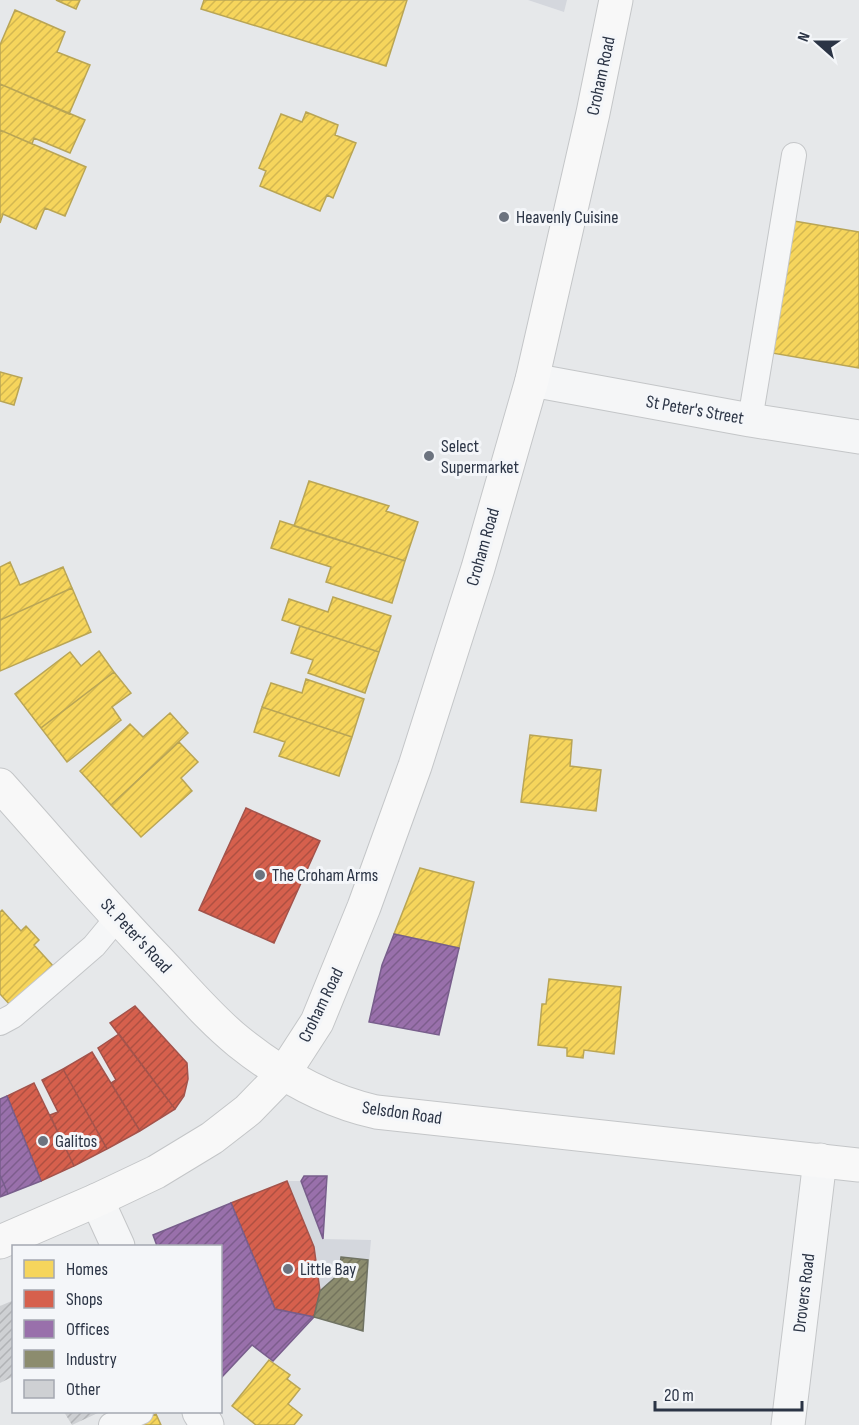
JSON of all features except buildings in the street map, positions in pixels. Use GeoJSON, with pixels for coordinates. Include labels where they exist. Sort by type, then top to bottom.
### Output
{"type":"FeatureCollection","features":[{"type":"Feature","properties":{"kind":"main road","name":"Croham Road"},"geometry":{"type":"LineString","coordinates":[[284,1073],[317,1022],[364,908],[411,777],[478,568],[532,380],[593,113],[616,0]]}},
{"type":"Feature","properties":{"kind":"main road","name":"St. Peter's Road"},"geometry":{"type":"LineString","coordinates":[[0,785],[118,917],[219,1023],[238,1041],[284,1073]]}},
{"type":"Feature","properties":{"kind":"main road","name":"Selsdon Road"},"geometry":{"type":"LineString","coordinates":[[284,1073],[334,1099],[376,1112],[859,1165]]}},
{"type":"Feature","properties":{"kind":"main road"},"geometry":{"type":"LineString","coordinates":[[0,1242],[97,1200],[156,1172],[193,1151],[248,1110],[284,1073]]}},
{"type":"Feature","properties":{"kind":"street","name":"St Peter's Street"},"geometry":{"type":"LineString","coordinates":[[532,380],[750,420],[859,437]]}},
{"type":"Feature","properties":{"kind":"street","name":"Drovers Road"},"geometry":{"type":"LineString","coordinates":[[788,1425],[820,1160]]}},
{"type":"Feature","properties":{"kind":"street"},"geometry":{"type":"LineString","coordinates":[[97,1200],[118,1245]]}},
{"type":"Feature","properties":{"kind":"lane"},"geometry":{"type":"LineString","coordinates":[[750,420],[794,154]]}},
{"type":"Feature","properties":{"kind":"lane"},"geometry":{"type":"LineString","coordinates":[[0,1023],[13,1016],[94,946],[118,917]]}},
{"type":"Feature","properties":{"kind":"lane"},"geometry":{"type":"LineString","coordinates":[[111,1425],[139,1413]]}},
{"type":"Feature","properties":{"kind":"shaded area"},"geometry":{"type":"Polygon","coordinates":[[[528,0],[567,0],[564,12],[528,0]]]}},
{"type":"Feature","properties":{"kind":"shaded area"},"geometry":{"type":"Polygon","coordinates":[[[287,1181],[301,1181],[323,1239],[371,1240],[363,1331],[314,1317],[320,1291],[314,1247],[287,1181]]]}},
{"type":"Feature","properties":{"kind":"place","name":"Heavenly Cuisine"},"geometry":{"type":"Point","coordinates":[504,217]}},
{"type":"Feature","properties":{"kind":"place","name":"Select Supermarket"},"geometry":{"type":"Point","coordinates":[429,456]}},
{"type":"Feature","properties":{"kind":"place","name":"The Croham Arms"},"geometry":{"type":"Point","coordinates":[260,875]}},
{"type":"Feature","properties":{"kind":"place","name":"Galitos"},"geometry":{"type":"Point","coordinates":[43,1141]}},
{"type":"Feature","properties":{"kind":"place","name":"Little Bay"},"geometry":{"type":"Point","coordinates":[288,1269]}}]}
